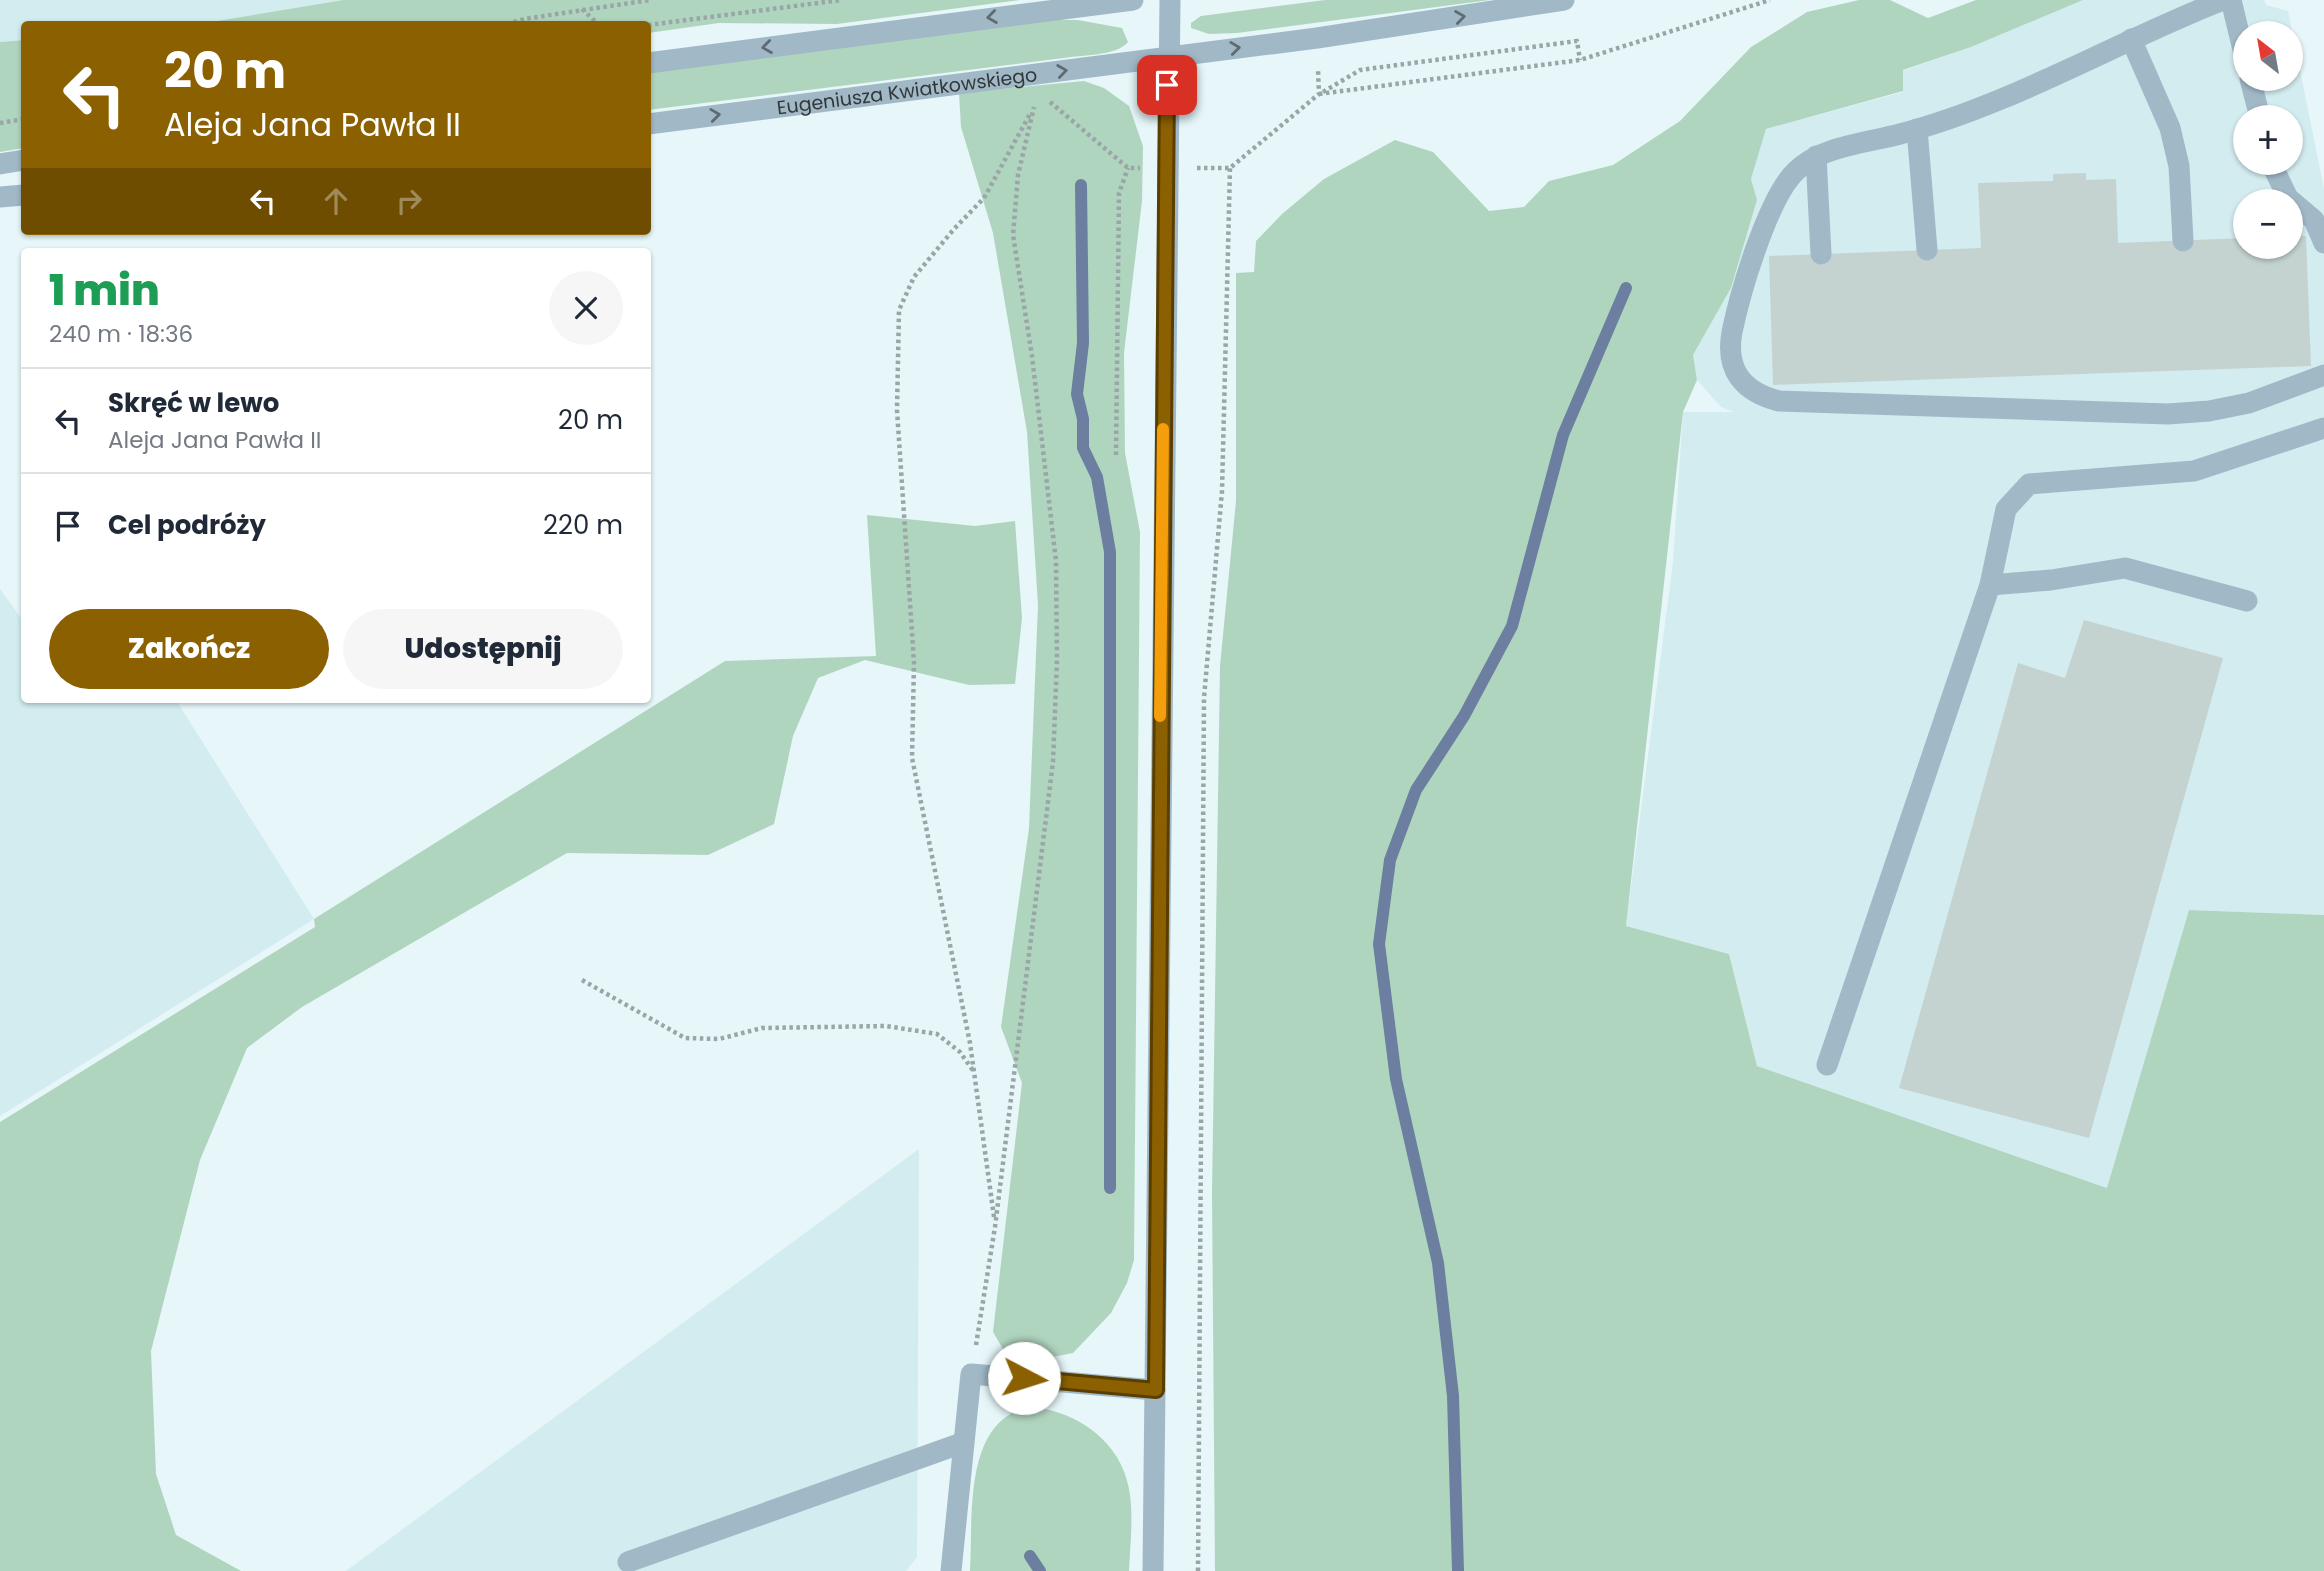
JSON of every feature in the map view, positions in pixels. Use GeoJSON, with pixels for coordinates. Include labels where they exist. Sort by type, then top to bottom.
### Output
{"type":"FeatureCollection","features":[{"type":"Feature","properties":{"kind":"street"},"geometry":{"type":"LineString","coordinates":[[651,63],[1133,0]]}},
{"type":"Feature","properties":{"kind":"street"},"geometry":{"type":"LineString","coordinates":[[1153,1571],[1167,57],[1170,0]]}},
{"type":"Feature","properties":{"kind":"street","name":"Eugeniusza Kwiatkowskiego"},"geometry":{"type":"LineString","coordinates":[[651,124],[1317,38],[1563,0]]}},
{"type":"Feature","properties":{"kind":"street"},"geometry":{"type":"LineString","coordinates":[[2223,0],[1917,129],[1816,156],[1796,171],[1781,189],[1768,218],[1734,325],[1731,365],[1745,386],[1753,392],[1779,401],[2168,414],[2209,411],[2249,403],[2324,376]]}},
{"type":"Feature","properties":{"kind":"street"},"geometry":{"type":"LineString","coordinates":[[2231,0],[2236,21]]}},
{"type":"Feature","properties":{"kind":"street"},"geometry":{"type":"LineString","coordinates":[[2131,39],[2170,128],[2179,166],[2183,241]]}},
{"type":"Feature","properties":{"kind":"street"},"geometry":{"type":"LineString","coordinates":[[1917,129],[1927,250]]}},
{"type":"Feature","properties":{"kind":"street"},"geometry":{"type":"LineString","coordinates":[[1816,156],[1821,254]]}},
{"type":"Feature","properties":{"kind":"street"},"geometry":{"type":"LineString","coordinates":[[0,164],[21,160]]}},
{"type":"Feature","properties":{"kind":"street"},"geometry":{"type":"LineString","coordinates":[[2277,175],[2288,198],[2314,220],[2324,243]]}},
{"type":"Feature","properties":{"kind":"street"},"geometry":{"type":"LineString","coordinates":[[0,197],[21,195]]}},
{"type":"Feature","properties":{"kind":"street"},"geometry":{"type":"LineString","coordinates":[[1827,1065],[1990,585],[2006,509],[2029,484],[2194,471],[2324,428]]}},
{"type":"Feature","properties":{"kind":"street"},"geometry":{"type":"LineString","coordinates":[[1990,585],[2051,580],[2125,568],[2247,601]]}},
{"type":"Feature","properties":{"kind":"street"},"geometry":{"type":"LineString","coordinates":[[951,1571],[971,1374],[1156,1390]]}},
{"type":"Feature","properties":{"kind":"street"},"geometry":{"type":"LineString","coordinates":[[628,1562],[962,1443]]}},
{"type":"Feature","properties":{"kind":"path"},"geometry":{"type":"LineString","coordinates":[[517,21],[650,0]]}},
{"type":"Feature","properties":{"kind":"path"},"geometry":{"type":"LineString","coordinates":[[651,25],[841,0]]}},
{"type":"Feature","properties":{"kind":"path"},"geometry":{"type":"LineString","coordinates":[[1319,94],[1580,60],[1770,0]]}},
{"type":"Feature","properties":{"kind":"path"},"geometry":{"type":"LineString","coordinates":[[582,9],[594,21]]}},
{"type":"Feature","properties":{"kind":"path"},"geometry":{"type":"LineString","coordinates":[[1317,38],[1319,94]]}},
{"type":"Feature","properties":{"kind":"path"},"geometry":{"type":"LineString","coordinates":[[1198,1571],[1204,698],[1222,491],[1230,168],[1319,94],[1360,70],[1577,41],[1580,60]]}},
{"type":"Feature","properties":{"kind":"path"},"geometry":{"type":"LineString","coordinates":[[971,1374],[995,1227],[1053,762],[1058,660],[1056,561],[1032,356],[1013,235],[1018,174],[1034,107],[984,198],[914,277],[899,310],[897,410],[914,663],[912,758],[976,1074],[995,1227]]}},
{"type":"Feature","properties":{"kind":"path"},"geometry":{"type":"LineString","coordinates":[[0,123],[21,120]]}},
{"type":"Feature","properties":{"kind":"path"},"geometry":{"type":"LineString","coordinates":[[1116,456],[1119,192],[1128,168]]}},
{"type":"Feature","properties":{"kind":"path"},"geometry":{"type":"LineString","coordinates":[[582,980],[685,1038],[719,1039],[762,1028],[887,1026],[937,1034],[960,1052],[976,1074]]}},
{"type":"Feature","properties":{"kind":"shaded area"},"geometry":{"type":"Polygon","coordinates":[[[0,0],[343,0],[217,21],[21,21],[21,40],[0,42],[0,0]]]}},
{"type":"Feature","properties":{"kind":"shaded area"},"geometry":{"type":"Polygon","coordinates":[[[2083,0],[2264,0],[2266,5],[2288,11],[2290,21],[2233,21],[2233,91],[2303,91],[2303,85],[2324,189],[2324,915],[2189,910],[2108,1188],[1757,1066],[1729,954],[1626,926],[1673,562],[1683,412],[1734,412],[1721,407],[1697,380],[1693,355],[1731,288],[1757,200],[1751,179],[1766,129],[1903,92],[1903,71],[1971,47],[2083,0]]]}},
{"type":"Feature","properties":{"kind":"shaded area"},"geometry":{"type":"Polygon","coordinates":[[[0,589],[21,618],[21,703],[178,703],[314,919],[0,1116],[0,589]]]}},
{"type":"Feature","properties":{"kind":"shaded area"},"geometry":{"type":"Polygon","coordinates":[[[919,1149],[917,1557],[906,1571],[346,1571],[919,1149]]]}},
{"type":"Feature","properties":{"kind":"green space"},"geometry":{"type":"Polygon","coordinates":[[[343,0],[1020,0],[837,24],[719,23],[651,33],[651,21],[217,21],[343,0]]]}},
{"type":"Feature","properties":{"kind":"green space"},"geometry":{"type":"Polygon","coordinates":[[[1325,0],[1490,0],[1237,33],[1209,34],[1191,28],[1191,23],[1201,16],[1325,0]]]}},
{"type":"Feature","properties":{"kind":"green space"},"geometry":{"type":"Polygon","coordinates":[[[1859,0],[1890,0],[1928,18],[1976,0],[2083,0],[1971,47],[1903,70],[1903,91],[1766,129],[1751,179],[1757,200],[1731,288],[1693,355],[1697,380],[1683,412],[1626,926],[1729,954],[1757,1066],[2107,1188],[2189,910],[2324,915],[2324,1571],[1215,1571],[1212,1193],[1220,666],[1236,501],[1236,273],[1254,272],[1256,241],[1282,214],[1324,179],[1395,140],[1433,152],[1489,211],[1524,207],[1549,181],[1613,165],[1680,121],[1751,47],[1807,12],[1859,0]]]}},
{"type":"Feature","properties":{"kind":"green space"},"geometry":{"type":"Polygon","coordinates":[[[1053,20],[1078,20],[1122,28],[1128,42],[1116,50],[1098,54],[651,110],[651,72],[1053,20]]]}},
{"type":"Feature","properties":{"kind":"green space"},"geometry":{"type":"Polygon","coordinates":[[[21,40],[21,148],[0,152],[0,42],[21,40]]]}},
{"type":"Feature","properties":{"kind":"green space"},"geometry":{"type":"Polygon","coordinates":[[[1084,81],[1104,88],[1129,106],[1143,146],[1142,201],[1124,353],[1125,453],[1140,532],[1134,1260],[1127,1283],[1111,1313],[1073,1353],[1037,1360],[1006,1354],[993,1332],[1022,1083],[1001,1027],[1029,828],[1038,605],[1027,432],[993,233],[961,127],[959,93],[1084,81]]]}},
{"type":"Feature","properties":{"kind":"green space"},"geometry":{"type":"Polygon","coordinates":[[[867,515],[975,526],[1015,521],[1022,618],[1015,684],[969,685],[865,660],[818,678],[793,736],[774,824],[708,855],[567,853],[302,1007],[247,1048],[200,1160],[151,1351],[156,1474],[176,1535],[241,1571],[0,1571],[0,1122],[315,927],[314,919],[725,661],[876,656],[867,515]]]}},
{"type":"Feature","properties":{"kind":"green space"},"geometry":{"type":"Polygon","coordinates":[[[1033,1407],[1066,1415],[1081,1423],[1095,1432],[1117,1457],[1129,1489],[1129,1571],[970,1571],[972,1507],[978,1462],[997,1425],[1012,1413],[1033,1407]]]}},
{"type":"Feature","properties":{"kind":"building"},"geometry":{"type":"Polygon","coordinates":[[[2086,173],[2086,180],[2116,179],[2118,243],[2233,238],[2233,259],[2303,259],[2303,236],[2306,236],[2311,366],[1773,385],[1769,256],[1981,248],[1978,183],[2053,181],[2053,174],[2086,173]]]}},
{"type":"Feature","properties":{"kind":"building"},"geometry":{"type":"Polygon","coordinates":[[[2084,620],[2223,658],[2089,1138],[1899,1088],[2018,663],[2065,678],[2084,620]]]}},
{"type":"Feature","properties":{"kind":"waterway"},"geometry":{"type":"LineString","coordinates":[[1081,185],[1083,343],[1077,394],[1083,419],[1083,448],[1097,477],[1110,552],[1110,1188]]}},
{"type":"Feature","properties":{"kind":"waterway"},"geometry":{"type":"LineString","coordinates":[[1458,1571],[1453,1396],[1438,1263],[1396,1079],[1379,944],[1390,860],[1416,790],[1464,716],[1512,626],[1563,435],[1626,288]]}},
{"type":"Feature","properties":{"kind":"waterway"},"geometry":{"type":"LineString","coordinates":[[1030,1556],[1040,1571]]}},
{"type":"Feature","properties":{"kind":"slow traffic"},"geometry":{"type":"LineString","coordinates":[[1160,716],[1163,429]]}},
{"type":"Feature","properties":{"kind":"route"},"geometry":{"type":"LineString","coordinates":[[1024,1378],[1156,1390],[1167,85]]}}]}
